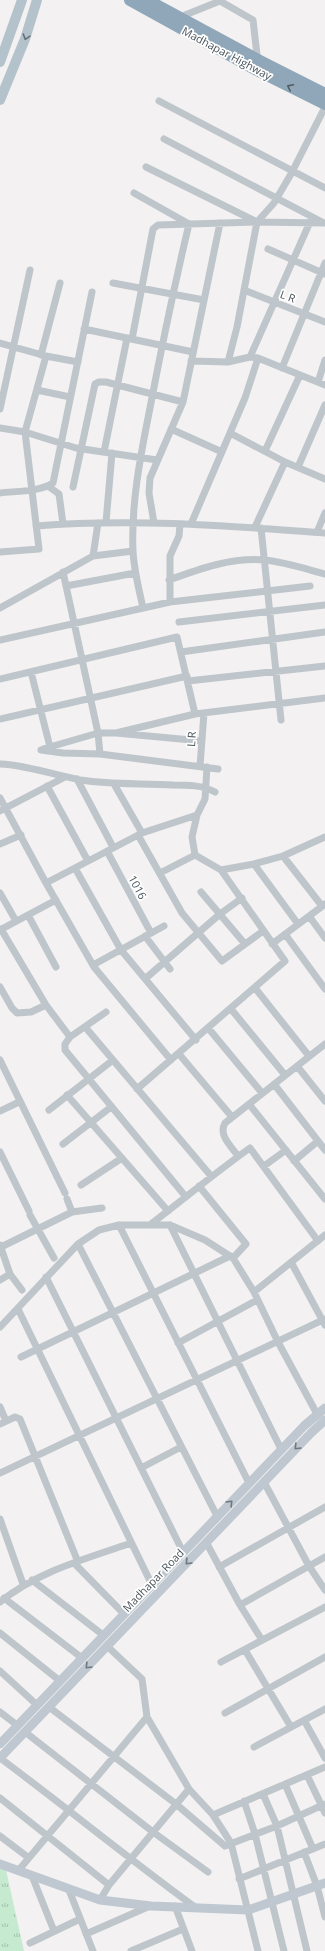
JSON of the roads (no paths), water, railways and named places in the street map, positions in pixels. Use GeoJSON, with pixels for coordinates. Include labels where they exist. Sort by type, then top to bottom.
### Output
{"type":"FeatureCollection","features":[{"type":"Feature","properties":{"kind":"highway","name":"Madhapar Highway"},"geometry":{"type":"LineString","coordinates":[[130,0],[325,106]]}},
{"type":"Feature","properties":{"kind":"highway","name":"Madhapar Highway"},"geometry":{"type":"LineString","coordinates":[[147,0],[325,94]]}},
{"type":"Feature","properties":{"kind":"main road"},"geometry":{"type":"LineString","coordinates":[[0,62],[22,0]]}},
{"type":"Feature","properties":{"kind":"main road"},"geometry":{"type":"LineString","coordinates":[[0,100],[25,39],[37,0]]}},
{"type":"Feature","properties":{"kind":"main road","name":"Madhapar Road"},"geometry":{"type":"LineString","coordinates":[[0,1744],[281,1449],[325,1408]]}},
{"type":"Feature","properties":{"kind":"main road","name":"Madhapar Road"},"geometry":{"type":"LineString","coordinates":[[0,1758],[206,1542],[325,1420]]}},
{"type":"Feature","properties":{"kind":"main road"},"geometry":{"type":"LineString","coordinates":[[0,1864],[100,1900],[151,1906],[248,1910],[321,1884]]}},
{"type":"Feature","properties":{"kind":"street"},"geometry":{"type":"LineString","coordinates":[[185,15],[211,2],[220,1],[253,20],[257,54]]}},
{"type":"Feature","properties":{"kind":"street"},"geometry":{"type":"LineString","coordinates":[[159,101],[325,188]]}},
{"type":"Feature","properties":{"kind":"street"},"geometry":{"type":"LineString","coordinates":[[228,362],[257,222],[277,199],[325,106]]}},
{"type":"Feature","properties":{"kind":"street"},"geometry":{"type":"LineString","coordinates":[[164,139],[325,223]]}},
{"type":"Feature","properties":{"kind":"street"},"geometry":{"type":"LineString","coordinates":[[146,167],[257,222]]}},
{"type":"Feature","properties":{"kind":"street"},"geometry":{"type":"LineString","coordinates":[[134,194],[189,224]]}},
{"type":"Feature","properties":{"kind":"street"},"geometry":{"type":"LineString","coordinates":[[104,452],[118,385],[142,288],[153,229],[158,225],[257,222],[325,223]]}},
{"type":"Feature","properties":{"kind":"street"},"geometry":{"type":"LineString","coordinates":[[250,357],[310,222]]}},
{"type":"Feature","properties":{"kind":"street"},"geometry":{"type":"LineString","coordinates":[[154,523],[149,485],[157,460],[183,402],[220,223]]}},
{"type":"Feature","properties":{"kind":"street"},"geometry":{"type":"LineString","coordinates":[[143,608],[135,573],[133,523],[141,458],[161,345],[189,224]]}},
{"type":"Feature","properties":{"kind":"street"},"geometry":{"type":"LineString","coordinates":[[268,249],[323,274]]}},
{"type":"Feature","properties":{"kind":"street"},"geometry":{"type":"LineString","coordinates":[[282,368],[323,274],[325,263]]}},
{"type":"Feature","properties":{"kind":"street"},"geometry":{"type":"LineString","coordinates":[[0,409],[30,270]]}},
{"type":"Feature","properties":{"kind":"street"},"geometry":{"type":"LineString","coordinates":[[0,552],[39,548],[25,432],[37,390],[60,283]]}},
{"type":"Feature","properties":{"kind":"street"},"geometry":{"type":"LineString","coordinates":[[113,283],[204,300]]}},
{"type":"Feature","properties":{"kind":"street","name":"L R"},"geometry":{"type":"LineString","coordinates":[[244,290],[325,322]]}},
{"type":"Feature","properties":{"kind":"street"},"geometry":{"type":"LineString","coordinates":[[0,493],[48,486],[54,478],[92,292]]}},
{"type":"Feature","properties":{"kind":"street"},"geometry":{"type":"LineString","coordinates":[[84,329],[193,352]]}},
{"type":"Feature","properties":{"kind":"street"},"geometry":{"type":"LineString","coordinates":[[0,343],[44,355],[78,362]]}},
{"type":"Feature","properties":{"kind":"street"},"geometry":{"type":"LineString","coordinates":[[191,361],[228,362],[250,357],[258,358],[321,384],[325,360]]}},
{"type":"Feature","properties":{"kind":"street"},"geometry":{"type":"LineString","coordinates":[[191,524],[245,398],[258,358]]}},
{"type":"Feature","properties":{"kind":"street"},"geometry":{"type":"LineString","coordinates":[[265,451],[300,375]]}},
{"type":"Feature","properties":{"kind":"street"},"geometry":{"type":"LineString","coordinates":[[73,487],[95,384],[99,382],[106,382],[183,402]]}},
{"type":"Feature","properties":{"kind":"street"},"geometry":{"type":"LineString","coordinates":[[37,390],[70,397]]}},
{"type":"Feature","properties":{"kind":"street"},"geometry":{"type":"LineString","coordinates":[[298,467],[325,405]]}},
{"type":"Feature","properties":{"kind":"street"},"geometry":{"type":"LineString","coordinates":[[0,428],[25,432],[81,449],[157,460]]}},
{"type":"Feature","properties":{"kind":"street"},"geometry":{"type":"LineString","coordinates":[[171,429],[222,452]]}},
{"type":"Feature","properties":{"kind":"street"},"geometry":{"type":"LineString","coordinates":[[230,433],[285,462],[325,479]]}},
{"type":"Feature","properties":{"kind":"street"},"geometry":{"type":"LineString","coordinates":[[93,556],[102,522],[112,453]]}},
{"type":"Feature","properties":{"kind":"street"},"geometry":{"type":"LineString","coordinates":[[281,720],[265,560],[258,527],[285,462]]}},
{"type":"Feature","properties":{"kind":"street"},"geometry":{"type":"LineString","coordinates":[[48,486],[59,494],[63,524]]}},
{"type":"Feature","properties":{"kind":"street"},"geometry":{"type":"LineString","coordinates":[[316,532],[325,513]]}},
{"type":"Feature","properties":{"kind":"street"},"geometry":{"type":"LineString","coordinates":[[36,526],[102,522],[154,523],[258,527],[325,533]]}},
{"type":"Feature","properties":{"kind":"street"},"geometry":{"type":"LineString","coordinates":[[170,602],[170,556],[179,536],[180,524]]}},
{"type":"Feature","properties":{"kind":"street"},"geometry":{"type":"LineString","coordinates":[[0,608],[93,556],[133,551]]}},
{"type":"Feature","properties":{"kind":"street"},"geometry":{"type":"LineString","coordinates":[[169,580],[219,564],[236,561],[265,560],[325,574]]}},
{"type":"Feature","properties":{"kind":"street"},"geometry":{"type":"LineString","coordinates":[[63,572],[89,700],[98,733],[100,754]]}},
{"type":"Feature","properties":{"kind":"street"},"geometry":{"type":"LineString","coordinates":[[66,586],[135,573]]}},
{"type":"Feature","properties":{"kind":"street"},"geometry":{"type":"LineString","coordinates":[[0,640],[170,602],[310,586]]}},
{"type":"Feature","properties":{"kind":"street"},"geometry":{"type":"LineString","coordinates":[[179,622],[325,605]]}},
{"type":"Feature","properties":{"kind":"street"},"geometry":{"type":"LineString","coordinates":[[181,652],[325,632]]}},
{"type":"Feature","properties":{"kind":"street"},"geometry":{"type":"LineString","coordinates":[[0,679],[177,637],[195,714]]}},
{"type":"Feature","properties":{"kind":"street"},"geometry":{"type":"LineString","coordinates":[[0,719],[188,679],[325,666]]}},
{"type":"Feature","properties":{"kind":"street"},"geometry":{"type":"LineString","coordinates":[[31,672],[50,747]]}},
{"type":"Feature","properties":{"kind":"street"},"geometry":{"type":"LineString","coordinates":[[116,733],[195,714],[325,698]]}},
{"type":"Feature","properties":{"kind":"street","name":"L R"},"geometry":{"type":"LineString","coordinates":[[195,855],[192,837],[197,815],[205,799],[206,787],[202,741],[204,713]]}},
{"type":"Feature","properties":{"kind":"street"},"geometry":{"type":"LineString","coordinates":[[202,741],[116,733],[98,733],[41,750],[63,753],[100,754],[218,769]]}},
{"type":"Feature","properties":{"kind":"street"},"geometry":{"type":"LineString","coordinates":[[0,764],[12,764],[65,777],[114,784],[167,784],[206,787],[215,792]]}},
{"type":"Feature","properties":{"kind":"street"},"geometry":{"type":"LineString","coordinates":[[3,809],[65,777]]}},
{"type":"Feature","properties":{"kind":"street","name":"1016"},"geometry":{"type":"LineString","coordinates":[[77,779],[148,935],[170,969]]}},
{"type":"Feature","properties":{"kind":"street"},"geometry":{"type":"LineString","coordinates":[[114,784],[182,913],[222,961],[263,931]]}},
{"type":"Feature","properties":{"kind":"street"},"geometry":{"type":"LineString","coordinates":[[47,786],[88,861]]}},
{"type":"Feature","properties":{"kind":"street"},"geometry":{"type":"LineString","coordinates":[[0,798],[3,809],[21,835],[46,883],[93,965],[171,1060]]}},
{"type":"Feature","properties":{"kind":"street"},"geometry":{"type":"LineString","coordinates":[[46,883],[140,834],[197,815]]}},
{"type":"Feature","properties":{"kind":"street"},"geometry":{"type":"LineString","coordinates":[[0,844],[21,835]]}},
{"type":"Feature","properties":{"kind":"street"},"geometry":{"type":"LineString","coordinates":[[221,870],[254,864],[283,856],[325,838]]}},
{"type":"Feature","properties":{"kind":"street"},"geometry":{"type":"LineString","coordinates":[[137,1088],[209,1029],[285,961],[221,870],[195,855],[160,873]]}},
{"type":"Feature","properties":{"kind":"street"},"geometry":{"type":"LineString","coordinates":[[272,944],[324,905],[283,856]]}},
{"type":"Feature","properties":{"kind":"street"},"geometry":{"type":"LineString","coordinates":[[254,864],[298,924]]}},
{"type":"Feature","properties":{"kind":"street"},"geometry":{"type":"LineString","coordinates":[[75,868],[121,950],[146,978],[196,1040]]}},
{"type":"Feature","properties":{"kind":"street"},"geometry":{"type":"LineString","coordinates":[[202,892],[245,944]]}},
{"type":"Feature","properties":{"kind":"street"},"geometry":{"type":"LineString","coordinates":[[0,893],[16,921]]}},
{"type":"Feature","properties":{"kind":"street"},"geometry":{"type":"LineString","coordinates":[[146,978],[220,914],[242,898]]}},
{"type":"Feature","properties":{"kind":"street"},"geometry":{"type":"LineString","coordinates":[[56,900],[1,930],[46,1004],[70,1037]]}},
{"type":"Feature","properties":{"kind":"street"},"geometry":{"type":"LineString","coordinates":[[28,915],[56,967]]}},
{"type":"Feature","properties":{"kind":"street"},"geometry":{"type":"LineString","coordinates":[[309,916],[325,938]]}},
{"type":"Feature","properties":{"kind":"street"},"geometry":{"type":"LineString","coordinates":[[93,965],[164,926]]}},
{"type":"Feature","properties":{"kind":"street"},"geometry":{"type":"LineString","coordinates":[[285,934],[325,989]]}},
{"type":"Feature","properties":{"kind":"street"},"geometry":{"type":"LineString","coordinates":[[0,987],[12,1008],[17,1013],[32,1012],[46,1004]]}},
{"type":"Feature","properties":{"kind":"street"},"geometry":{"type":"LineString","coordinates":[[255,988],[309,1056]]}},
{"type":"Feature","properties":{"kind":"street"},"geometry":{"type":"LineString","coordinates":[[231,1009],[285,1075]]}},
{"type":"Feature","properties":{"kind":"street"},"geometry":{"type":"LineString","coordinates":[[106,1012],[86,1028],[70,1037],[65,1044],[65,1050],[186,1198]]}},
{"type":"Feature","properties":{"kind":"street"},"geometry":{"type":"LineString","coordinates":[[86,1028],[211,1176]]}},
{"type":"Feature","properties":{"kind":"street"},"geometry":{"type":"LineString","coordinates":[[209,1029],[262,1093]]}},
{"type":"Feature","properties":{"kind":"street"},"geometry":{"type":"LineString","coordinates":[[238,1156],[223,1135],[223,1126],[225,1123],[309,1056],[324,1047]]}},
{"type":"Feature","properties":{"kind":"street"},"geometry":{"type":"LineString","coordinates":[[179,1054],[232,1117]]}},
{"type":"Feature","properties":{"kind":"street"},"geometry":{"type":"LineString","coordinates":[[0,1060],[66,1196],[72,1212]]}},
{"type":"Feature","properties":{"kind":"street"},"geometry":{"type":"LineString","coordinates":[[49,1110],[113,1060]]}},
{"type":"Feature","properties":{"kind":"street"},"geometry":{"type":"LineString","coordinates":[[296,1066],[325,1101]]}},
{"type":"Feature","properties":{"kind":"street"},"geometry":{"type":"LineString","coordinates":[[274,1084],[325,1150]]}},
{"type":"Feature","properties":{"kind":"street"},"geometry":{"type":"LineString","coordinates":[[67,1095],[168,1211]]}},
{"type":"Feature","properties":{"kind":"street"},"geometry":{"type":"LineString","coordinates":[[0,1111],[20,1102]]}},
{"type":"Feature","properties":{"kind":"street"},"geometry":{"type":"LineString","coordinates":[[249,1104],[325,1200]]}},
{"type":"Feature","properties":{"kind":"street"},"geometry":{"type":"LineString","coordinates":[[63,1144],[111,1106]]}},
{"type":"Feature","properties":{"kind":"street"},"geometry":{"type":"LineString","coordinates":[[294,1161],[318,1141]]}},
{"type":"Feature","properties":{"kind":"street"},"geometry":{"type":"LineString","coordinates":[[151,1224],[186,1198],[211,1176],[250,1148],[318,1241]]}},
{"type":"Feature","properties":{"kind":"street"},"geometry":{"type":"LineString","coordinates":[[264,1166],[286,1150]]}},
{"type":"Feature","properties":{"kind":"street"},"geometry":{"type":"LineString","coordinates":[[0,1152],[37,1229],[54,1258]]}},
{"type":"Feature","properties":{"kind":"street"},"geometry":{"type":"LineString","coordinates":[[81,1185],[122,1158]]}},
{"type":"Feature","properties":{"kind":"street"},"geometry":{"type":"LineString","coordinates":[[21,1357],[194,1273],[231,1257],[246,1244],[199,1186]]}},
{"type":"Feature","properties":{"kind":"street"},"geometry":{"type":"LineString","coordinates":[[22,1290],[10,1274],[0,1246],[72,1212],[102,1208]]}},
{"type":"Feature","properties":{"kind":"street"},"geometry":{"type":"LineString","coordinates":[[118,1225],[249,1483]]}},
{"type":"Feature","properties":{"kind":"street"},"geometry":{"type":"LineString","coordinates":[[0,1327],[78,1244],[99,1230],[118,1225],[170,1225],[204,1240],[231,1257],[254,1292],[278,1342],[317,1414]]}},
{"type":"Feature","properties":{"kind":"street"},"geometry":{"type":"LineString","coordinates":[[170,1225],[281,1449]]}},
{"type":"Feature","properties":{"kind":"street"},"geometry":{"type":"LineString","coordinates":[[254,1292],[325,1235]]}},
{"type":"Feature","properties":{"kind":"street"},"geometry":{"type":"LineString","coordinates":[[78,1244],[217,1516]]}},
{"type":"Feature","properties":{"kind":"street"},"geometry":{"type":"LineString","coordinates":[[0,1473],[324,1321],[291,1262]]}},
{"type":"Feature","properties":{"kind":"street"},"geometry":{"type":"LineString","coordinates":[[0,1280],[10,1274]]}},
{"type":"Feature","properties":{"kind":"street"},"geometry":{"type":"LineString","coordinates":[[46,1277],[183,1552]]}},
{"type":"Feature","properties":{"kind":"street"},"geometry":{"type":"LineString","coordinates":[[178,1343],[258,1300]]}},
{"type":"Feature","properties":{"kind":"street"},"geometry":{"type":"LineString","coordinates":[[18,1309],[152,1584]]}},
{"type":"Feature","properties":{"kind":"street"},"geometry":{"type":"LineString","coordinates":[[0,1407],[3,1423],[15,1417],[20,1419],[76,1562],[124,1614]]}},
{"type":"Feature","properties":{"kind":"street"},"geometry":{"type":"LineString","coordinates":[[141,1468],[181,1447]]}},
{"type":"Feature","properties":{"kind":"street"},"geometry":{"type":"LineString","coordinates":[[264,1482],[309,1566],[325,1590]]}},
{"type":"Feature","properties":{"kind":"street"},"geometry":{"type":"LineString","coordinates":[[219,1567],[325,1507]]}},
{"type":"Feature","properties":{"kind":"street"},"geometry":{"type":"LineString","coordinates":[[0,1519],[23,1584]]}},
{"type":"Feature","properties":{"kind":"street"},"geometry":{"type":"LineString","coordinates":[[82,1658],[2,1600],[23,1584],[76,1562],[131,1542]]}},
{"type":"Feature","properties":{"kind":"street"},"geometry":{"type":"LineString","coordinates":[[206,1542],[240,1605],[262,1640]]}},
{"type":"Feature","properties":{"kind":"street"},"geometry":{"type":"LineString","coordinates":[[240,1605],[325,1557]]}},
{"type":"Feature","properties":{"kind":"street"},"geometry":{"type":"LineString","coordinates":[[32,1580],[103,1635]]}},
{"type":"Feature","properties":{"kind":"street"},"geometry":{"type":"LineString","coordinates":[[221,1662],[325,1607]]}},
{"type":"Feature","properties":{"kind":"street"},"geometry":{"type":"LineString","coordinates":[[0,1633],[60,1681]]}},
{"type":"Feature","properties":{"kind":"street"},"geometry":{"type":"LineString","coordinates":[[107,1646],[142,1679],[147,1717],[189,1789],[213,1815],[231,1843],[257,1951]]}},
{"type":"Feature","properties":{"kind":"street"},"geometry":{"type":"LineString","coordinates":[[245,1650],[291,1727]]}},
{"type":"Feature","properties":{"kind":"street"},"geometry":{"type":"LineString","coordinates":[[225,1713],[325,1657]]}},
{"type":"Feature","properties":{"kind":"street"},"geometry":{"type":"LineString","coordinates":[[0,1671],[37,1705]]}},
{"type":"Feature","properties":{"kind":"street"},"geometry":{"type":"LineString","coordinates":[[49,1707],[113,1758],[176,1804],[225,1846],[277,1826],[323,1805]]}},
{"type":"Feature","properties":{"kind":"street"},"geometry":{"type":"LineString","coordinates":[[254,1747],[325,1709]]}},
{"type":"Feature","properties":{"kind":"street"},"geometry":{"type":"LineString","coordinates":[[0,1712],[17,1725]]}},
{"type":"Feature","properties":{"kind":"street"},"geometry":{"type":"LineString","coordinates":[[18,1871],[147,1717]]}},
{"type":"Feature","properties":{"kind":"street"},"geometry":{"type":"LineString","coordinates":[[304,1720],[325,1758]]}},
{"type":"Feature","properties":{"kind":"street"},"geometry":{"type":"LineString","coordinates":[[25,1732],[153,1832],[208,1872]]}},
{"type":"Feature","properties":{"kind":"street"},"geometry":{"type":"LineString","coordinates":[[0,1758],[70,1810],[131,1860],[195,1907]]}},
{"type":"Feature","properties":{"kind":"street"},"geometry":{"type":"LineString","coordinates":[[213,1815],[325,1767]]}},
{"type":"Feature","properties":{"kind":"street"},"geometry":{"type":"LineString","coordinates":[[307,1775],[323,1805],[325,1813]]}},
{"type":"Feature","properties":{"kind":"street"},"geometry":{"type":"LineString","coordinates":[[285,1784],[313,1849]]}},
{"type":"Feature","properties":{"kind":"street"},"geometry":{"type":"LineString","coordinates":[[100,1900],[110,1885],[189,1789]]}},
{"type":"Feature","properties":{"kind":"street"},"geometry":{"type":"LineString","coordinates":[[263,1794],[277,1826],[307,1951]]}},
{"type":"Feature","properties":{"kind":"street"},"geometry":{"type":"LineString","coordinates":[[0,1798],[110,1885]]}},
{"type":"Feature","properties":{"kind":"street"},"geometry":{"type":"LineString","coordinates":[[244,1801],[255,1834],[284,1951]]}},
{"type":"Feature","properties":{"kind":"street"},"geometry":{"type":"LineString","coordinates":[[0,1836],[29,1858]]}},
{"type":"Feature","properties":{"kind":"street"},"geometry":{"type":"LineString","coordinates":[[239,1879],[325,1844]]}},
{"type":"Feature","properties":{"kind":"street"},"geometry":{"type":"LineString","coordinates":[[304,1852],[321,1884],[325,1917]]}},
{"type":"Feature","properties":{"kind":"street"},"geometry":{"type":"LineString","coordinates":[[32,1876],[54,1931]]}},
{"type":"Feature","properties":{"kind":"street"},"geometry":{"type":"LineString","coordinates":[[69,1890],[92,1951]]}},
{"type":"Feature","properties":{"kind":"street"},"geometry":{"type":"LineString","coordinates":[[86,1934],[151,1906]]}},
{"type":"Feature","properties":{"kind":"street"},"geometry":{"type":"LineString","coordinates":[[175,1906],[192,1951]]}},
{"type":"Feature","properties":{"kind":"street"},"geometry":{"type":"LineString","coordinates":[[30,1943],[80,1919]]}},
{"type":"Feature","properties":{"kind":"street"},"geometry":{"type":"LineString","coordinates":[[131,1951],[184,1929]]}}]}
